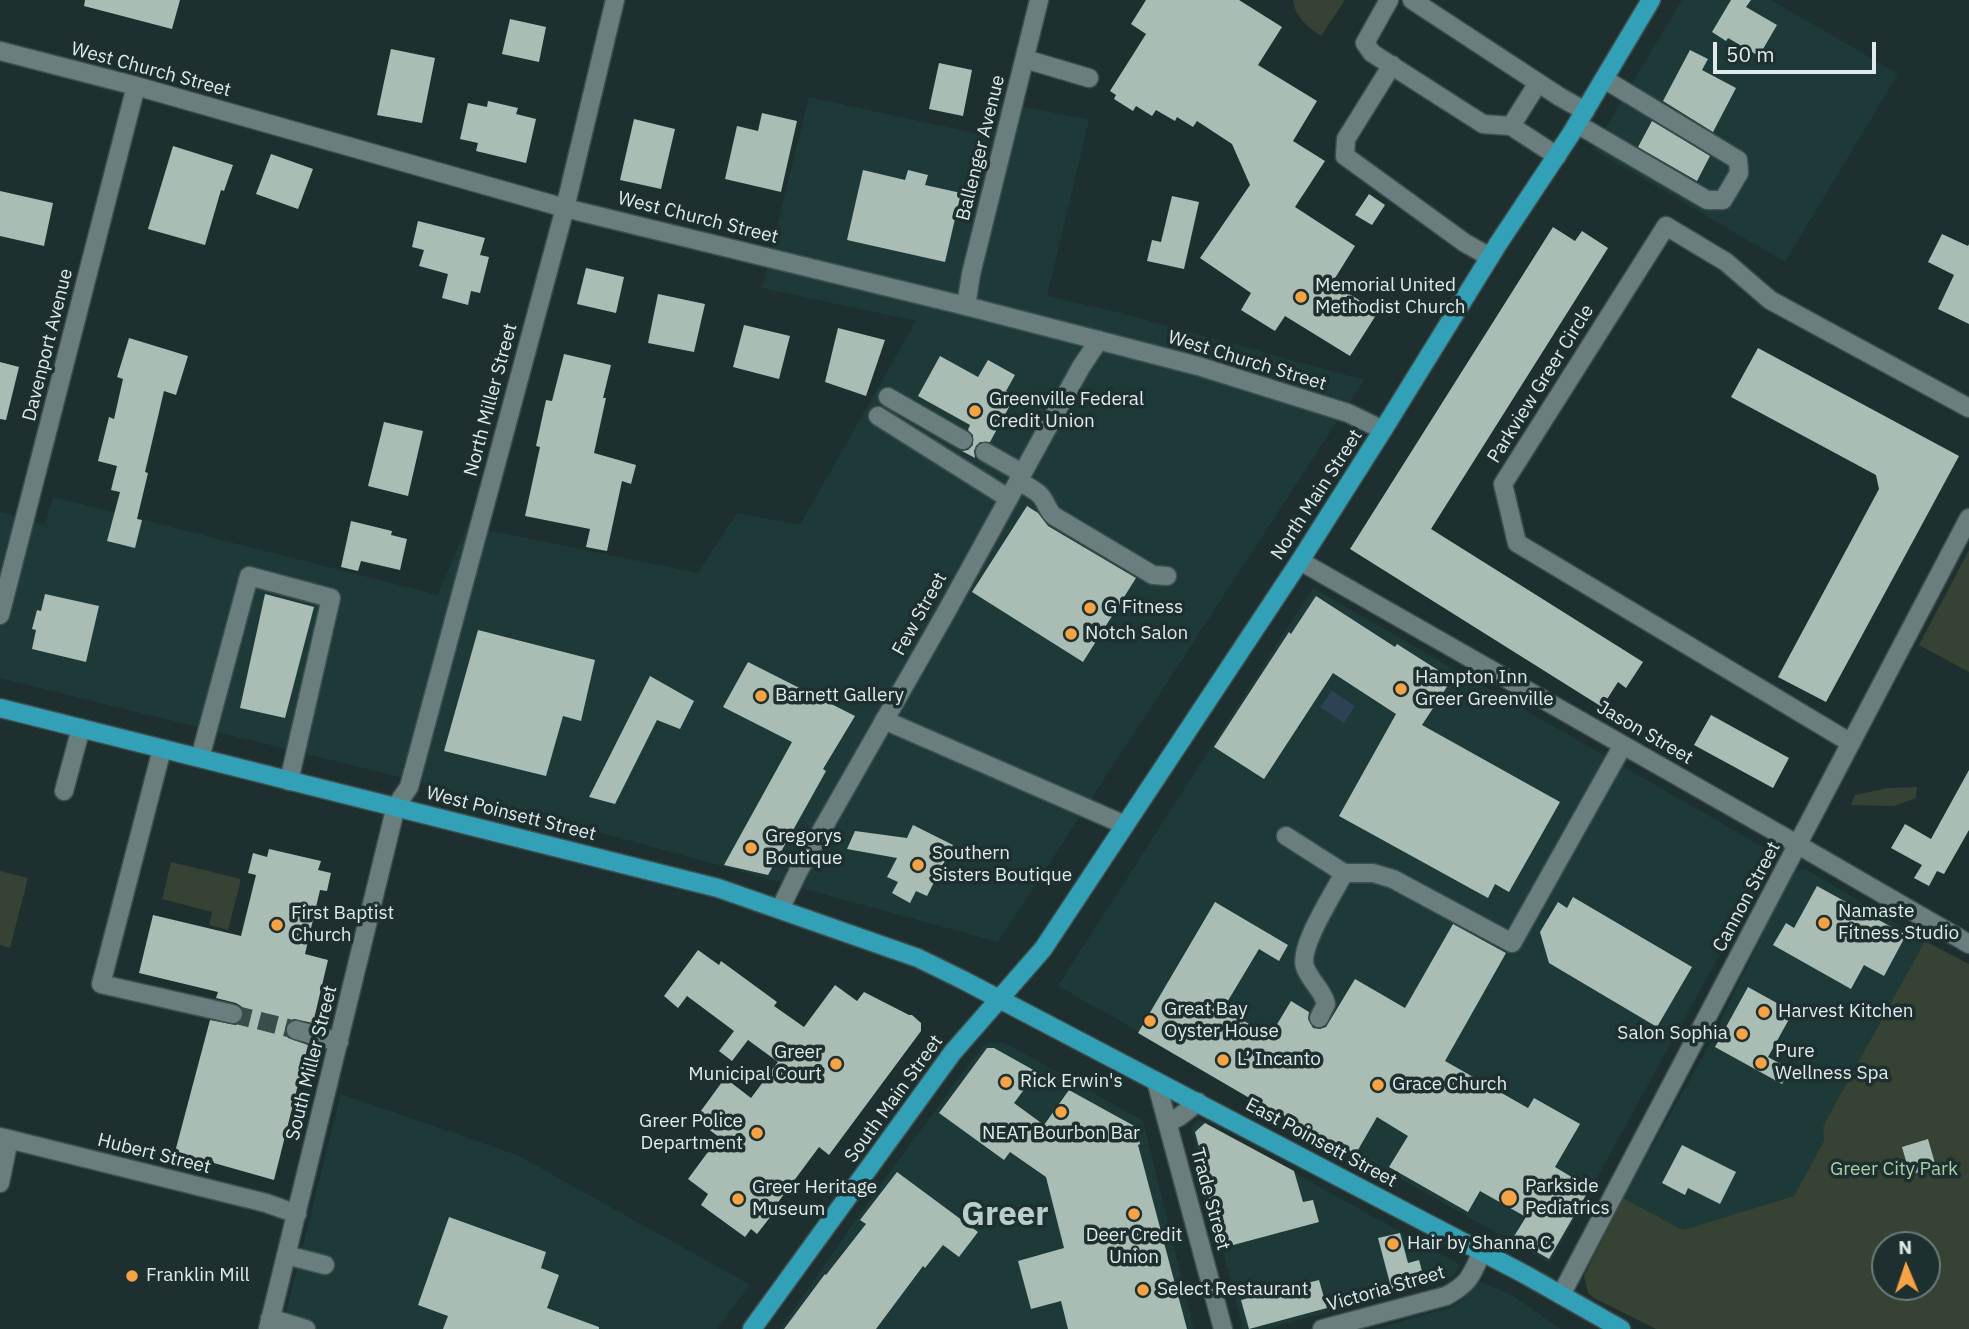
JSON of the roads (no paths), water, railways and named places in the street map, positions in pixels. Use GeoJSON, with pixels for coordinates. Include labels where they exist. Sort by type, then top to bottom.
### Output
{"type":"FeatureCollection","features":[{"type":"Feature","properties":{"kind":"main road","name":"North Main Street"},"geometry":{"type":"LineString","coordinates":[[999,999],[1043,949],[1300,561],[1490,257],[1557,156],[1651,0]]}},
{"type":"Feature","properties":{"kind":"main road","name":"West Poinsett Street"},"geometry":{"type":"LineString","coordinates":[[0,708],[718,888],[918,958],[999,999]]}},
{"type":"Feature","properties":{"kind":"main road","name":"East Poinsett Street"},"geometry":{"type":"LineString","coordinates":[[999,999],[1482,1252],[1622,1329]]}},
{"type":"Feature","properties":{"kind":"main road","name":"South Main Street"},"geometry":{"type":"LineString","coordinates":[[752,1329],[953,1052],[999,999]]}},
{"type":"Feature","properties":{"kind":"street","name":"North Miller Street"},"geometry":{"type":"LineString","coordinates":[[396,806],[409,787],[565,208],[615,0]]}},
{"type":"Feature","properties":{"kind":"street","name":"Ballenger Avenue"},"geometry":{"type":"LineString","coordinates":[[966,306],[971,274],[1040,0]]}},
{"type":"Feature","properties":{"kind":"street"},"geometry":{"type":"LineString","coordinates":[[1389,0],[1365,43],[1372,53],[1483,124],[1511,126],[1557,156]]}},
{"type":"Feature","properties":{"kind":"street"},"geometry":{"type":"LineString","coordinates":[[1412,0],[1538,82],[1560,97],[1581,117],[1707,200],[1723,201],[1739,173],[1738,160],[1604,79]]}},
{"type":"Feature","properties":{"kind":"street","name":"West Church Street"},"geometry":{"type":"LineString","coordinates":[[0,51],[136,86],[565,208],[1198,366],[1337,410],[1383,430]]}},
{"type":"Feature","properties":{"kind":"street"},"geometry":{"type":"LineString","coordinates":[[1025,59],[1089,78]]}},
{"type":"Feature","properties":{"kind":"street"},"geometry":{"type":"LineString","coordinates":[[1392,65],[1346,139],[1345,156],[1465,243],[1490,257]]}},
{"type":"Feature","properties":{"kind":"street"},"geometry":{"type":"LineString","coordinates":[[1511,126],[1538,82]]}},
{"type":"Feature","properties":{"kind":"street","name":"Davenport Avenue"},"geometry":{"type":"LineString","coordinates":[[0,615],[136,86]]}},
{"type":"Feature","properties":{"kind":"street","name":"Parkview Greer Circle"},"geometry":{"type":"LineString","coordinates":[[1851,743],[1517,543],[1503,484],[1666,226],[1726,262],[1770,300],[1969,408]]}},
{"type":"Feature","properties":{"kind":"street","name":"Few Street"},"geometry":{"type":"LineString","coordinates":[[780,909],[799,870],[1081,367],[1099,340]]}},
{"type":"Feature","properties":{"kind":"street"},"geometry":{"type":"LineString","coordinates":[[888,397],[963,440]]}},
{"type":"Feature","properties":{"kind":"street"},"geometry":{"type":"LineString","coordinates":[[878,416],[1009,498]]}},
{"type":"Feature","properties":{"kind":"street"},"geometry":{"type":"LineString","coordinates":[[985,452],[1042,497],[1054,516],[1153,575],[1167,576]]}},
{"type":"Feature","properties":{"kind":"street","name":"Cannon Street"},"geometry":{"type":"LineString","coordinates":[[1561,1295],[1969,518]]}},
{"type":"Feature","properties":{"kind":"street","name":"Jason Street"},"geometry":{"type":"LineString","coordinates":[[1300,561],[1969,944]]}},
{"type":"Feature","properties":{"kind":"street"},"geometry":{"type":"LineString","coordinates":[[200,758],[248,576],[331,598],[289,781]]}},
{"type":"Feature","properties":{"kind":"street"},"geometry":{"type":"LineString","coordinates":[[884,720],[1125,825]]}},
{"type":"Feature","properties":{"kind":"street"},"geometry":{"type":"LineString","coordinates":[[64,791],[81,728]]}},
{"type":"Feature","properties":{"kind":"street"},"geometry":{"type":"LineString","coordinates":[[1286,836],[1344,873],[1373,873],[1392,879],[1512,943],[1623,745]]}},
{"type":"Feature","properties":{"kind":"street"},"geometry":{"type":"LineString","coordinates":[[162,749],[101,984],[233,1014]]}},
{"type":"Feature","properties":{"kind":"street","name":"South Miller Street"},"geometry":{"type":"LineString","coordinates":[[269,1324],[396,806]]}},
{"type":"Feature","properties":{"kind":"street"},"geometry":{"type":"LineString","coordinates":[[1319,1018],[1326,1004],[1324,995],[1309,976],[1303,955],[1308,940],[1344,873]]}},
{"type":"Feature","properties":{"kind":"street"},"geometry":{"type":"LineString","coordinates":[[296,1030],[339,1042]]}},
{"type":"Feature","properties":{"kind":"street","name":"Trade Street"},"geometry":{"type":"LineString","coordinates":[[1156,1081],[1223,1329]]}},
{"type":"Feature","properties":{"kind":"street"},"geometry":{"type":"LineString","coordinates":[[1168,1122],[1198,1102]]}},
{"type":"Feature","properties":{"kind":"street"},"geometry":{"type":"LineString","coordinates":[[0,1183],[4,1138]]}},
{"type":"Feature","properties":{"kind":"street","name":"Hubert Street"},"geometry":{"type":"LineString","coordinates":[[4,1138],[266,1203],[297,1214]]}},
{"type":"Feature","properties":{"kind":"street","name":"Victoria Street"},"geometry":{"type":"LineString","coordinates":[[1322,1329],[1353,1325],[1446,1296],[1468,1280],[1482,1252]]}},
{"type":"Feature","properties":{"kind":"street"},"geometry":{"type":"LineString","coordinates":[[286,1255],[325,1265]]}},
{"type":"Feature","properties":{"kind":"street"},"geometry":{"type":"LineString","coordinates":[[269,1324],[306,1329]]}},
{"type":"Feature","properties":{"kind":"tunnel"},"geometry":{"type":"LineString","coordinates":[[233,1014],[296,1030]]}},
{"type":"Feature","properties":{"kind":"place","name":"Memorial United Methodist Church"},"geometry":{"type":"Point","coordinates":[1301,297]}},
{"type":"Feature","properties":{"kind":"place","name":"Greenville Federal Credit Union"},"geometry":{"type":"Point","coordinates":[975,411]}},
{"type":"Feature","properties":{"kind":"place","name":"G Fitness"},"geometry":{"type":"Point","coordinates":[1090,608]}},
{"type":"Feature","properties":{"kind":"place","name":"Notch Salon"},"geometry":{"type":"Point","coordinates":[1071,634]}},
{"type":"Feature","properties":{"kind":"place","name":"Hampton Inn Greer Greenville"},"geometry":{"type":"Point","coordinates":[1401,689]}},
{"type":"Feature","properties":{"kind":"place","name":"Barnett Gallery"},"geometry":{"type":"Point","coordinates":[761,696]}},
{"type":"Feature","properties":{"kind":"place","name":"Gregorys Boutique"},"geometry":{"type":"Point","coordinates":[751,848]}},
{"type":"Feature","properties":{"kind":"place","name":"Southern Sisters Boutique"},"geometry":{"type":"Point","coordinates":[918,865]}},
{"type":"Feature","properties":{"kind":"place","name":"Namaste Fitness Studio"},"geometry":{"type":"Point","coordinates":[1824,923]}},
{"type":"Feature","properties":{"kind":"place","name":"First Baptist Church"},"geometry":{"type":"Point","coordinates":[277,925]}},
{"type":"Feature","properties":{"kind":"place","name":"Harvest Kitchen"},"geometry":{"type":"Point","coordinates":[1764,1012]}},
{"type":"Feature","properties":{"kind":"place","name":"Great Bay Oyster House"},"geometry":{"type":"Point","coordinates":[1150,1021]}},
{"type":"Feature","properties":{"kind":"place","name":"Salon Sophia"},"geometry":{"type":"Point","coordinates":[1742,1034]}},
{"type":"Feature","properties":{"kind":"place","name":"L’ Incanto"},"geometry":{"type":"Point","coordinates":[1223,1060]}},
{"type":"Feature","properties":{"kind":"place","name":"Pure Wellness Spa"},"geometry":{"type":"Point","coordinates":[1761,1063]}},
{"type":"Feature","properties":{"kind":"place","name":"Greer Municipal Court"},"geometry":{"type":"Point","coordinates":[836,1064]}},
{"type":"Feature","properties":{"kind":"place","name":"Rick Erwin's"},"geometry":{"type":"Point","coordinates":[1006,1082]}},
{"type":"Feature","properties":{"kind":"place","name":"Grace Church"},"geometry":{"type":"Point","coordinates":[1378,1085]}},
{"type":"Feature","properties":{"kind":"place","name":"NEAT Bourbon Bar"},"geometry":{"type":"Point","coordinates":[1061,1112]}},
{"type":"Feature","properties":{"kind":"place","name":"Greer Police Department"},"geometry":{"type":"Point","coordinates":[757,1133]}},
{"type":"Feature","properties":{"kind":"place","name":"Parkside Pediatrics"},"geometry":{"type":"Point","coordinates":[1509,1198]}},
{"type":"Feature","properties":{"kind":"place","name":"Greer Heritage Museum"},"geometry":{"type":"Point","coordinates":[738,1199]}},
{"type":"Feature","properties":{"kind":"place","name":"Deer Credit Union"},"geometry":{"type":"Point","coordinates":[1134,1214]}},
{"type":"Feature","properties":{"kind":"place","name":"Hair by Shanna C"},"geometry":{"type":"Point","coordinates":[1393,1244]}},
{"type":"Feature","properties":{"kind":"place","name":"Franklin Mill"},"geometry":{"type":"Point","coordinates":[132,1276]}},
{"type":"Feature","properties":{"kind":"place","name":"Select Restaurant"},"geometry":{"type":"Point","coordinates":[1143,1290]}},
{"type":"Feature","properties":{"kind":"district","name":"Greer"},"geometry":{"type":"Point","coordinates":[1005,1215]}},
{"type":"Feature","properties":{"kind":"park label","name":"Greer City Park"},"geometry":{"type":"Point","coordinates":[1894,1170]}}]}
